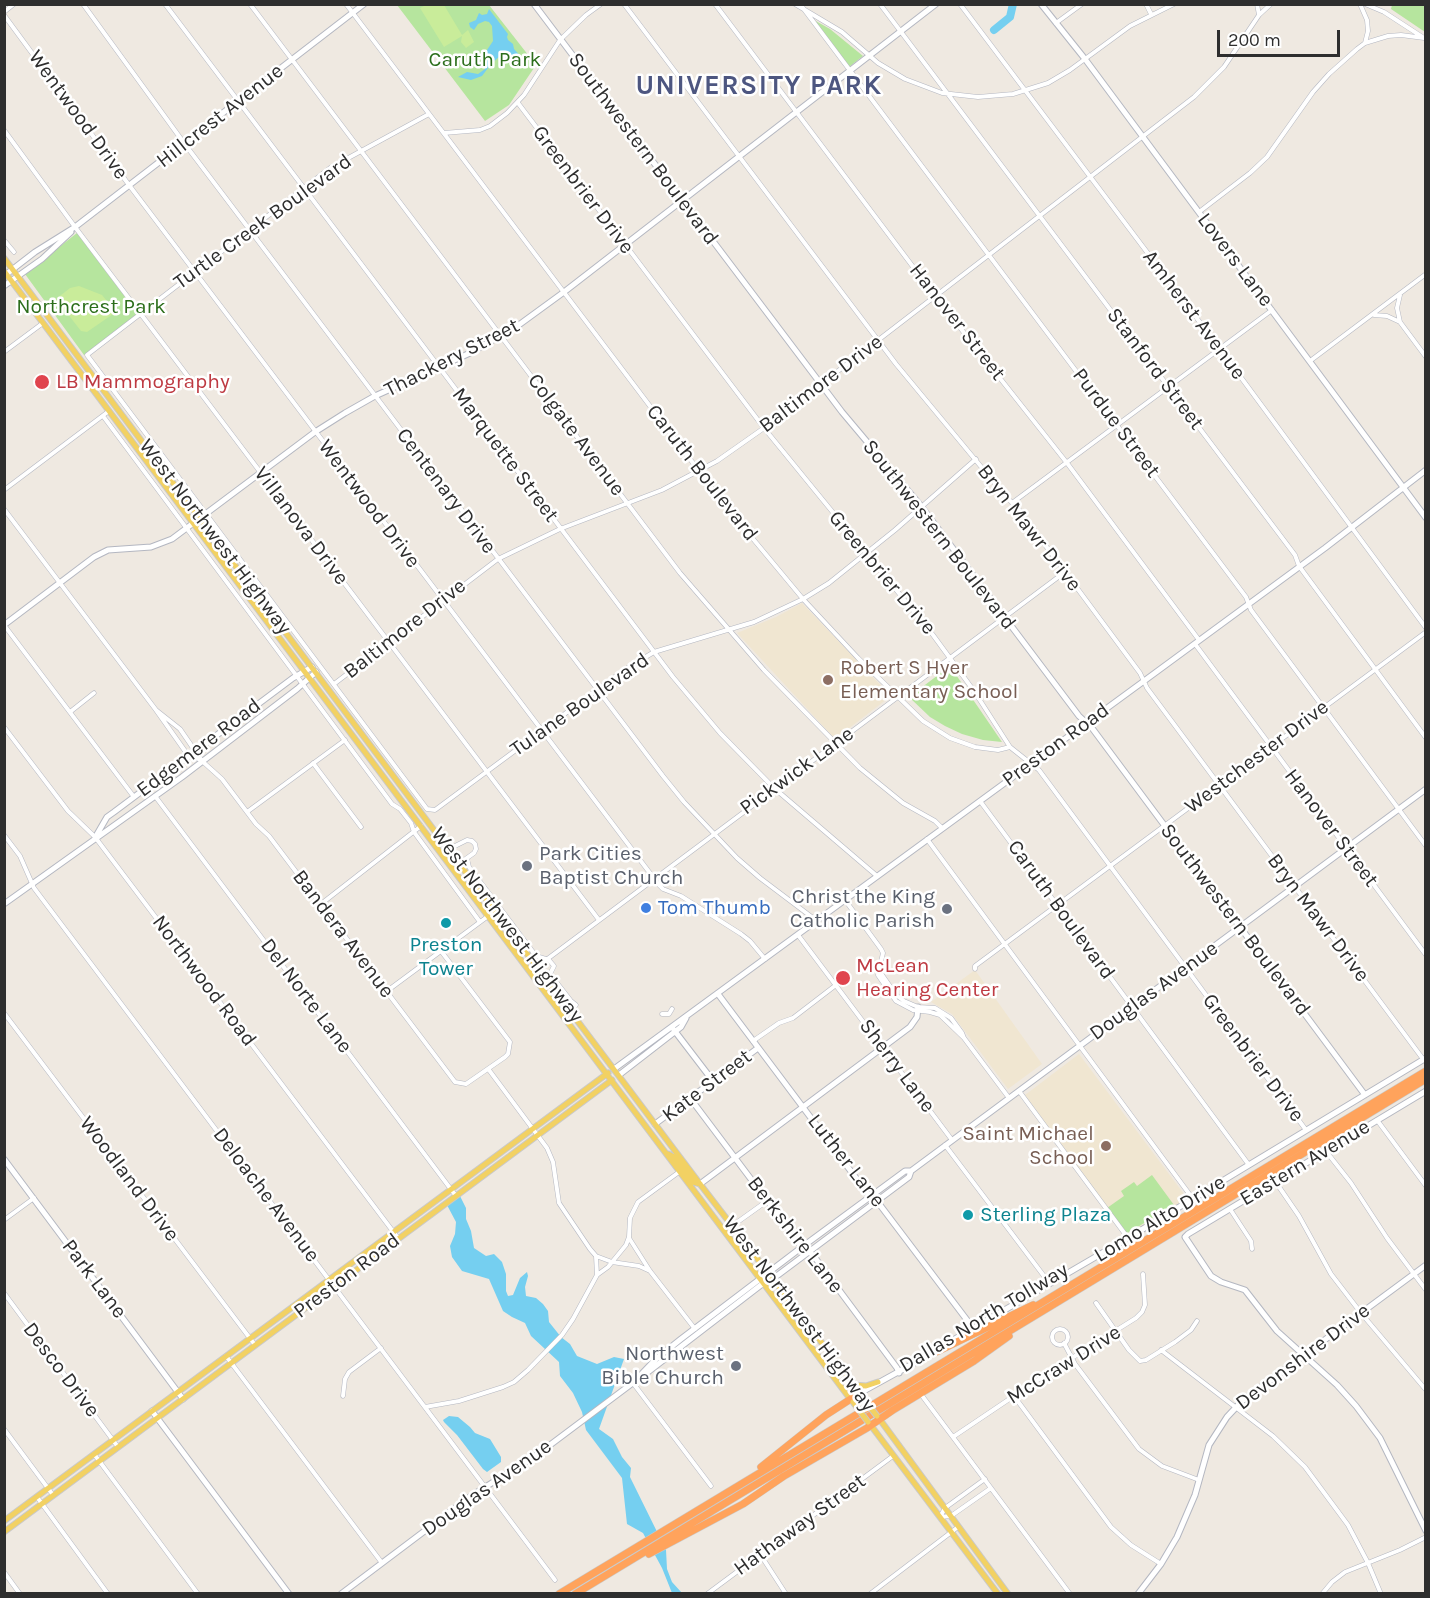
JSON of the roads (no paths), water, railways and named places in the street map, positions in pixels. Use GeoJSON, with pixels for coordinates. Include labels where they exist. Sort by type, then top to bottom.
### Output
{"type":"FeatureCollection","features":[{"type":"Feature","properties":{"kind":"highway","name":"Dallas North Tollway"},"geometry":{"type":"LineString","coordinates":[[559,1593],[1425,1071]]}},
{"type":"Feature","properties":{"kind":"highway","name":"Dallas North Tollway"},"geometry":{"type":"LineString","coordinates":[[575,1593],[1425,1079]]}},
{"type":"Feature","properties":{"kind":"highway"},"geometry":{"type":"LineString","coordinates":[[926,1357],[1024,1308],[1047,1300]]}},
{"type":"Feature","properties":{"kind":"highway"},"geometry":{"type":"LineString","coordinates":[[614,1571],[735,1508],[982,1356],[1034,1316]]}},
{"type":"Feature","properties":{"kind":"highway"},"geometry":{"type":"LineString","coordinates":[[740,1484],[826,1415],[861,1395]]}},
{"type":"Feature","properties":{"kind":"main road","name":"West Northwest Highway"},"geometry":{"type":"LineString","coordinates":[[4,258],[203,517],[314,670],[1008,1593]]}},
{"type":"Feature","properties":{"kind":"main road","name":"West Northwest Highway"},"geometry":{"type":"LineString","coordinates":[[5,273],[998,1593]]}},
{"type":"Feature","properties":{"kind":"main road"},"geometry":{"type":"LineString","coordinates":[[109,411],[116,406]]}},
{"type":"Feature","properties":{"kind":"main road"},"geometry":{"type":"LineString","coordinates":[[421,827],[429,832],[453,863],[460,863]]}},
{"type":"Feature","properties":{"kind":"main road","name":"Preston Road"},"geometry":{"type":"LineString","coordinates":[[4,1521],[614,1069]]}},
{"type":"Feature","properties":{"kind":"main road","name":"Preston Road"},"geometry":{"type":"LineString","coordinates":[[4,1532],[619,1075]]}},
{"type":"Feature","properties":{"kind":"main road"},"geometry":{"type":"LineString","coordinates":[[667,1154],[674,1157],[693,1182],[700,1184]]}},
{"type":"Feature","properties":{"kind":"main road"},"geometry":{"type":"LineString","coordinates":[[775,1297],[782,1292]]}},
{"type":"Feature","properties":{"kind":"main road"},"geometry":{"type":"LineString","coordinates":[[853,1384],[866,1386],[878,1382]]}},
{"type":"Feature","properties":{"kind":"street"},"geometry":{"type":"LineString","coordinates":[[4,13],[14,4]]}},
{"type":"Feature","properties":{"kind":"street","name":"Centenary Drive"},"geometry":{"type":"LineString","coordinates":[[83,4],[249,230],[663,776],[713,833],[760,878],[817,921]]}},
{"type":"Feature","properties":{"kind":"street","name":"Marquette Street"},"geometry":{"type":"LineString","coordinates":[[165,4],[560,529],[714,726],[774,788],[877,876]]}},
{"type":"Feature","properties":{"kind":"street","name":"Colgate Avenue"},"geometry":{"type":"LineString","coordinates":[[250,4],[680,573],[780,687],[835,743],[883,788],[942,828]]}},
{"type":"Feature","properties":{"kind":"street"},"geometry":{"type":"LineString","coordinates":[[346,4],[444,133],[472,131],[488,126],[518,103],[560,40],[601,4]]}},
{"type":"Feature","properties":{"kind":"street","name":"Hillcrest Avenue"},"geometry":{"type":"LineString","coordinates":[[5,273],[75,227],[364,4]]}},
{"type":"Feature","properties":{"kind":"street","name":"Southwestern Boulevard"},"geometry":{"type":"LineString","coordinates":[[534,4],[849,421],[921,506],[1079,716],[1165,825],[1365,1095]]}},
{"type":"Feature","properties":{"kind":"street","name":"Bryn Mawr Drive"},"geometry":{"type":"LineString","coordinates":[[624,4],[878,340],[920,394],[1012,503],[1065,572],[1424,1059]]}},
{"type":"Feature","properties":{"kind":"street","name":"Hanover Street"},"geometry":{"type":"LineString","coordinates":[[715,4],[935,296],[1066,463],[1425,955]]}},
{"type":"Feature","properties":{"kind":"street"},"geometry":{"type":"LineString","coordinates":[[795,4],[842,32],[887,69],[904,79],[947,94],[990,97],[1025,91],[1056,79],[1120,33],[1151,14],[1174,4]]}},
{"type":"Feature","properties":{"kind":"street","name":"Stanford Street"},"geometry":{"type":"LineString","coordinates":[[880,4],[1295,555],[1299,566],[1425,738]]}},
{"type":"Feature","properties":{"kind":"street","name":"Thackery Street"},"geometry":{"type":"LineString","coordinates":[[4,625],[100,553],[118,548],[157,546],[172,539],[315,432],[375,396],[439,368],[531,317],[936,4]]}},
{"type":"Feature","properties":{"kind":"street","name":"Amherst Avenue"},"geometry":{"type":"LineString","coordinates":[[960,4],[1220,349],[1425,630]]}},
{"type":"Feature","properties":{"kind":"street","name":"Lovers Lane"},"geometry":{"type":"LineString","coordinates":[[1041,4],[1085,59],[1425,518]]}},
{"type":"Feature","properties":{"kind":"street"},"geometry":{"type":"LineString","coordinates":[[1056,23],[1082,4]]}},
{"type":"Feature","properties":{"kind":"street"},"geometry":{"type":"LineString","coordinates":[[1146,4],[1151,14]]}},
{"type":"Feature","properties":{"kind":"street"},"geometry":{"type":"LineString","coordinates":[[1257,4],[1259,15]]}},
{"type":"Feature","properties":{"kind":"street","name":"Baltimore Drive"},"geometry":{"type":"LineString","coordinates":[[334,684],[498,559],[560,529],[628,504],[699,471],[734,450],[1194,97],[1215,78],[1259,15],[1272,4]]}},
{"type":"Feature","properties":{"kind":"street"},"geometry":{"type":"LineString","coordinates":[[1359,4],[1367,20],[1368,31],[1365,43]]}},
{"type":"Feature","properties":{"kind":"street"},"geometry":{"type":"LineString","coordinates":[[1365,4],[1384,12],[1425,39]]}},
{"type":"Feature","properties":{"kind":"street","name":"Purdue Street"},"geometry":{"type":"LineString","coordinates":[[801,6],[1246,597],[1251,610],[1425,846]]}},
{"type":"Feature","properties":{"kind":"street"},"geometry":{"type":"LineString","coordinates":[[1384,12],[1386,6]]}},
{"type":"Feature","properties":{"kind":"street","name":"Wentwood Drive"},"geometry":{"type":"LineString","coordinates":[[4,13],[129,185],[654,879],[663,889],[681,896],[750,941],[765,959]]}},
{"type":"Feature","properties":{"kind":"street"},"geometry":{"type":"LineString","coordinates":[[1198,212],[1260,164],[1275,148],[1317,88],[1339,64],[1365,43],[1388,36],[1401,35],[1425,39]]}},
{"type":"Feature","properties":{"kind":"street","name":"Greenbrier Drive"},"geometry":{"type":"LineString","coordinates":[[518,103],[764,428],[950,657],[1010,747],[1039,770],[1306,1130]]}},
{"type":"Feature","properties":{"kind":"street","name":"Turtle Creek Boulevard"},"geometry":{"type":"LineString","coordinates":[[203,517],[87,355],[330,168],[429,114]]}},
{"type":"Feature","properties":{"kind":"street","name":"Villanova Drive"},"geometry":{"type":"LineString","coordinates":[[4,130],[599,920]]}},
{"type":"Feature","properties":{"kind":"street","name":"Caruth Boulevard"},"geometry":{"type":"LineString","coordinates":[[444,133],[699,471],[753,540],[803,598],[923,722],[950,738],[988,749],[998,750],[1010,747]]}},
{"type":"Feature","properties":{"kind":"street","name":"Hillcrest Avenue"},"geometry":{"type":"LineString","coordinates":[[4,286],[42,259],[75,227]]}},
{"type":"Feature","properties":{"kind":"street"},"geometry":{"type":"LineString","coordinates":[[4,240],[14,252]]}},
{"type":"Feature","properties":{"kind":"street"},"geometry":{"type":"LineString","coordinates":[[1310,362],[1425,274]]}},
{"type":"Feature","properties":{"kind":"street"},"geometry":{"type":"LineString","coordinates":[[1401,294],[1397,308],[1400,322],[1425,357]]}},
{"type":"Feature","properties":{"kind":"street"},"geometry":{"type":"LineString","coordinates":[[1012,503],[1272,310]]}},
{"type":"Feature","properties":{"kind":"street"},"geometry":{"type":"LineString","coordinates":[[1373,315],[1387,316],[1400,322]]}},
{"type":"Feature","properties":{"kind":"street"},"geometry":{"type":"LineString","coordinates":[[4,352],[43,323]]}},
{"type":"Feature","properties":{"kind":"street"},"geometry":{"type":"LineString","coordinates":[[4,490],[109,411]]}},
{"type":"Feature","properties":{"kind":"street"},"geometry":{"type":"LineString","coordinates":[[103,416],[392,804],[400,809],[411,823],[414,832],[480,922]]}},
{"type":"Feature","properties":{"kind":"street","name":"Tulane Boulevard"},"geometry":{"type":"LineString","coordinates":[[334,684],[430,811],[624,670],[654,652],[754,622],[803,598],[839,576],[976,459]]}},
{"type":"Feature","properties":{"kind":"street","name":"Preston Road"},"geometry":{"type":"LineString","coordinates":[[619,1075],[718,994],[1197,642],[1425,470]]}},
{"type":"Feature","properties":{"kind":"street","name":"Bandera Avenue"},"geometry":{"type":"LineString","coordinates":[[4,509],[189,756],[202,760]]}},
{"type":"Feature","properties":{"kind":"street"},"geometry":{"type":"LineString","coordinates":[[203,517],[334,684]]}},
{"type":"Feature","properties":{"kind":"street","name":"Pickwick Lane"},"geometry":{"type":"LineString","coordinates":[[530,972],[1065,572]]}},
{"type":"Feature","properties":{"kind":"street"},"geometry":{"type":"LineString","coordinates":[[4,625],[134,797]]}},
{"type":"Feature","properties":{"kind":"street","name":"Westchester Drive"},"geometry":{"type":"LineString","coordinates":[[975,969],[975,966],[1004,944],[1425,630]]}},
{"type":"Feature","properties":{"kind":"street","name":"Edgemere Road"},"geometry":{"type":"LineString","coordinates":[[95,837],[107,817],[297,675],[314,670]]}},
{"type":"Feature","properties":{"kind":"street","name":"Edgemere Road"},"geometry":{"type":"LineString","coordinates":[[4,904],[155,796],[304,684],[314,670]]}},
{"type":"Feature","properties":{"kind":"street"},"geometry":{"type":"LineString","coordinates":[[70,712],[94,693]]}},
{"type":"Feature","properties":{"kind":"street","name":"Bandera Avenue"},"geometry":{"type":"LineString","coordinates":[[156,710],[180,729],[202,760],[222,779],[269,836],[455,1082],[461,1084],[470,1082],[489,1069]]}},
{"type":"Feature","properties":{"kind":"street","name":"Northwood Road"},"geometry":{"type":"LineString","coordinates":[[4,727],[68,812],[95,837],[398,1238]]}},
{"type":"Feature","properties":{"kind":"street"},"geometry":{"type":"LineString","coordinates":[[247,812],[345,740]]}},
{"type":"Feature","properties":{"kind":"street"},"geometry":{"type":"LineString","coordinates":[[313,763],[361,827]]}},
{"type":"Feature","properties":{"kind":"street","name":"Douglas Avenue"},"geometry":{"type":"LineString","coordinates":[[341,1593],[485,1486],[538,1454],[763,1281],[810,1251],[877,1202],[909,1177],[911,1171],[945,1145],[1133,1008],[1425,789]]}},
{"type":"Feature","properties":{"kind":"street","name":"Del Norte Lane"},"geometry":{"type":"LineString","coordinates":[[155,796],[456,1196]]}},
{"type":"Feature","properties":{"kind":"street","name":"Caruth Boulevard"},"geometry":{"type":"LineString","coordinates":[[980,801],[1249,1165]]}},
{"type":"Feature","properties":{"kind":"street"},"geometry":{"type":"LineString","coordinates":[[107,817],[114,826]]}},
{"type":"Feature","properties":{"kind":"street"},"geometry":{"type":"LineString","coordinates":[[321,904],[421,827]]}},
{"type":"Feature","properties":{"kind":"street","name":"Deloache Avenue"},"geometry":{"type":"LineString","coordinates":[[4,835],[20,856],[34,888],[555,1580]]}},
{"type":"Feature","properties":{"kind":"street"},"geometry":{"type":"LineString","coordinates":[[926,839],[1193,1199]]}},
{"type":"Feature","properties":{"kind":"street"},"geometry":{"type":"LineString","coordinates":[[449,849],[467,840],[476,844],[474,854],[460,863]]}},
{"type":"Feature","properties":{"kind":"street"},"geometry":{"type":"LineString","coordinates":[[467,859],[469,867],[536,956],[547,959],[554,966],[550,974],[571,1002],[576,1005]]}},
{"type":"Feature","properties":{"kind":"street"},"geometry":{"type":"LineString","coordinates":[[845,900],[878,943],[883,953],[880,967],[886,980],[903,1003],[918,1009],[930,1007],[946,1014],[1009,1098]]}},
{"type":"Feature","properties":{"kind":"street"},"geometry":{"type":"LineString","coordinates":[[387,991],[495,911]]}},
{"type":"Feature","properties":{"kind":"street","name":"Sherry Lane"},"geometry":{"type":"LineString","coordinates":[[798,935],[952,1140]]}},
{"type":"Feature","properties":{"kind":"street"},"geometry":{"type":"LineString","coordinates":[[441,951],[510,1042],[508,1054],[489,1069],[538,1135],[553,1162],[559,1203],[596,1256],[597,1275]]}},
{"type":"Feature","properties":{"kind":"street","name":"Kate Street"},"geometry":{"type":"LineString","coordinates":[[753,1041],[792,1017],[836,985]]}},
{"type":"Feature","properties":{"kind":"street","name":"Luther Lane"},"geometry":{"type":"LineString","coordinates":[[718,994],[973,1328]]}},
{"type":"Feature","properties":{"kind":"street"},"geometry":{"type":"LineString","coordinates":[[662,1014],[667,1015],[672,1009]]}},
{"type":"Feature","properties":{"kind":"street"},"geometry":{"type":"LineString","coordinates":[[700,1184],[914,1022],[918,1009]]}},
{"type":"Feature","properties":{"kind":"street","name":"Woodland Drive"},"geometry":{"type":"LineString","coordinates":[[4,1013],[255,1345]]}},
{"type":"Feature","properties":{"kind":"street"},"geometry":{"type":"LineString","coordinates":[[680,1037],[682,1022]]}},
{"type":"Feature","properties":{"kind":"street"},"geometry":{"type":"LineString","coordinates":[[673,1029],[713,1081]]}},
{"type":"Feature","properties":{"kind":"street","name":"Preston Road"},"geometry":{"type":"LineString","coordinates":[[614,1069],[673,1029]]}},
{"type":"Feature","properties":{"kind":"street","name":"Kate Street"},"geometry":{"type":"LineString","coordinates":[[655,1124],[758,1048]]}},
{"type":"Feature","properties":{"kind":"street","name":"Lomo Alto Drive"},"geometry":{"type":"LineString","coordinates":[[861,1395],[878,1382],[926,1357],[1128,1239],[1424,1059]]}},
{"type":"Feature","properties":{"kind":"street"},"geometry":{"type":"LineString","coordinates":[[1019,1091],[1128,1239]]}},
{"type":"Feature","properties":{"kind":"street","name":"Eastern Avenue"},"geometry":{"type":"LineString","coordinates":[[1304,1356],[1276,1331],[1245,1290],[1211,1276],[1185,1237],[1425,1091]]}},
{"type":"Feature","properties":{"kind":"street","name":"Berkshire Lane"},"geometry":{"type":"LineString","coordinates":[[690,1098],[802,1247],[810,1251],[896,1367],[898,1373]]}},
{"type":"Feature","properties":{"kind":"street"},"geometry":{"type":"LineString","coordinates":[[1377,1120],[1425,1186]]}},
{"type":"Feature","properties":{"kind":"street"},"geometry":{"type":"LineString","coordinates":[[945,1145],[1050,1285]]}},
{"type":"Feature","properties":{"kind":"street"},"geometry":{"type":"LineString","coordinates":[[1325,1150],[1351,1183],[1425,1290]]}},
{"type":"Feature","properties":{"kind":"street","name":"Park Lane"},"geometry":{"type":"LineString","coordinates":[[4,1159],[183,1399]]}},
{"type":"Feature","properties":{"kind":"street"},"geometry":{"type":"LineString","coordinates":[[425,1407],[459,1401],[508,1385],[528,1370],[561,1335],[573,1319],[597,1275],[609,1267],[626,1245],[630,1218],[638,1203],[680,1171]]}},
{"type":"Feature","properties":{"kind":"street","name":"Douglas Avenue"},"geometry":{"type":"LineString","coordinates":[[770,1276],[802,1247],[905,1171],[911,1171]]}},
{"type":"Feature","properties":{"kind":"street"},"geometry":{"type":"LineString","coordinates":[[1275,1181],[1299,1216],[1331,1274],[1425,1390]]}},
{"type":"Feature","properties":{"kind":"street"},"geometry":{"type":"LineString","coordinates":[[4,1220],[34,1198]]}},
{"type":"Feature","properties":{"kind":"street"},"geometry":{"type":"LineString","coordinates":[[732,1227],[767,1201]]}},
{"type":"Feature","properties":{"kind":"street"},"geometry":{"type":"LineString","coordinates":[[1230,1209],[1251,1240],[1252,1249]]}},
{"type":"Feature","properties":{"kind":"street"},"geometry":{"type":"LineString","coordinates":[[836,1222],[840,1229]]}},
{"type":"Feature","properties":{"kind":"street"},"geometry":{"type":"LineString","coordinates":[[828,1228],[832,1234]]}},
{"type":"Feature","properties":{"kind":"street"},"geometry":{"type":"LineString","coordinates":[[628,1237],[697,1331]]}},
{"type":"Feature","properties":{"kind":"street"},"geometry":{"type":"LineString","coordinates":[[596,1256],[650,1270]]}},
{"type":"Feature","properties":{"kind":"street","name":"Devonshire Drive"},"geometry":{"type":"LineString","coordinates":[[1138,1593],[1161,1564],[1184,1523],[1212,1439],[1236,1407],[1425,1265]]}},
{"type":"Feature","properties":{"kind":"street","name":"McCraw Drive"},"geometry":{"type":"LineString","coordinates":[[953,1437],[1072,1358],[1130,1323],[1142,1312],[1145,1295],[1143,1275]]}},
{"type":"Feature","properties":{"kind":"street","name":"Desco Drive"},"geometry":{"type":"LineString","coordinates":[[4,1293],[118,1447]]}},
{"type":"Feature","properties":{"kind":"street"},"geometry":{"type":"LineString","coordinates":[[1096,1303],[1129,1350],[1140,1361],[1146,1360],[1191,1330],[1197,1322]]}},
{"type":"Feature","properties":{"kind":"street"},"geometry":{"type":"LineString","coordinates":[[1063,1328],[1068,1332],[1064,1343],[1054,1344],[1051,1338],[1055,1331],[1063,1328]]}},
{"type":"Feature","properties":{"kind":"street"},"geometry":{"type":"LineString","coordinates":[[1064,1343],[1072,1358],[1139,1449],[1162,1466],[1199,1480]]}},
{"type":"Feature","properties":{"kind":"street"},"geometry":{"type":"LineString","coordinates":[[343,1396],[345,1378],[349,1372],[381,1348]]}},
{"type":"Feature","properties":{"kind":"street"},"geometry":{"type":"LineString","coordinates":[[1161,1350],[1273,1436],[1305,1467],[1341,1515],[1368,1563],[1381,1593]]}},
{"type":"Feature","properties":{"kind":"street"},"geometry":{"type":"LineString","coordinates":[[226,1356],[382,1563]]}},
{"type":"Feature","properties":{"kind":"street"},"geometry":{"type":"LineString","coordinates":[[1304,1356],[1346,1394],[1374,1430],[1425,1532]]}},
{"type":"Feature","properties":{"kind":"street"},"geometry":{"type":"LineString","coordinates":[[633,1383],[711,1486]]}},
{"type":"Feature","properties":{"kind":"street"},"geometry":{"type":"LineString","coordinates":[[1014,1396],[1111,1527],[1131,1545],[1161,1564]]}},
{"type":"Feature","properties":{"kind":"street"},"geometry":{"type":"LineString","coordinates":[[923,1397],[1070,1593]]}},
{"type":"Feature","properties":{"kind":"street"},"geometry":{"type":"LineString","coordinates":[[152,1411],[288,1593]]}},
{"type":"Feature","properties":{"kind":"street"},"geometry":{"type":"LineString","coordinates":[[4,1429],[53,1495]]}},
{"type":"Feature","properties":{"kind":"street"},"geometry":{"type":"LineString","coordinates":[[94,1454],[198,1593]]}},
{"type":"Feature","properties":{"kind":"street","name":"Hathaway Street"},"geometry":{"type":"LineString","coordinates":[[707,1593],[893,1456]]}},
{"type":"Feature","properties":{"kind":"street"},"geometry":{"type":"LineString","coordinates":[[940,1517],[945,1508],[985,1479]]}},
{"type":"Feature","properties":{"kind":"street"},"geometry":{"type":"LineString","coordinates":[[940,1517],[951,1516],[991,1488]]}},
{"type":"Feature","properties":{"kind":"street"},"geometry":{"type":"LineString","coordinates":[[37,1497],[108,1593]]}},
{"type":"Feature","properties":{"kind":"street"},"geometry":{"type":"LineString","coordinates":[[870,1593],[958,1527]]}},
{"type":"Feature","properties":{"kind":"street"},"geometry":{"type":"LineString","coordinates":[[1322,1593],[1338,1576],[1425,1537]]}},
{"type":"Feature","properties":{"kind":"street"},"geometry":{"type":"LineString","coordinates":[[760,1554],[786,1593]]}},
{"type":"Feature","properties":{"kind":"street"},"geometry":{"type":"LineString","coordinates":[[4,1572],[20,1593]]}},
{"type":"Feature","properties":{"kind":"water"},"geometry":{"type":"Polygon","coordinates":[[[489,9],[508,34],[508,40],[525,61],[525,66],[519,66],[500,56],[482,76],[471,80],[458,77],[467,72],[478,74],[485,69],[485,53],[493,41],[492,26],[485,21],[478,24],[474,30],[469,23],[476,20],[479,13],[487,14],[489,9]]]}},
{"type":"Feature","properties":{"kind":"water"},"geometry":{"type":"Polygon","coordinates":[[[460,1196],[466,1208],[466,1219],[474,1248],[486,1256],[494,1254],[502,1262],[506,1274],[508,1296],[513,1295],[520,1278],[527,1272],[526,1296],[536,1298],[543,1304],[548,1311],[549,1322],[570,1344],[577,1356],[597,1364],[614,1357],[624,1359],[599,1429],[613,1439],[622,1457],[631,1468],[630,1477],[666,1550],[667,1569],[672,1582],[682,1593],[672,1593],[662,1568],[643,1533],[627,1524],[622,1478],[586,1430],[582,1412],[573,1393],[560,1376],[559,1362],[531,1336],[525,1323],[503,1311],[489,1279],[462,1271],[452,1257],[450,1246],[455,1234],[456,1222],[447,1205],[460,1196]]]}},
{"type":"Feature","properties":{"kind":"water"},"geometry":{"type":"Polygon","coordinates":[[[449,1416],[458,1417],[475,1433],[490,1439],[501,1457],[501,1462],[487,1472],[483,1469],[444,1422],[443,1420],[449,1416]]]}},
{"type":"Feature","properties":{"kind":"waterway"},"geometry":{"type":"LineString","coordinates":[[994,30],[1010,17],[1013,4]]}},
{"type":"Feature","properties":{"kind":"place","name":"LB Mammography"},"geometry":{"type":"Point","coordinates":[42,382]}},
{"type":"Feature","properties":{"kind":"place","name":"Robert S Hyer Elementary School"},"geometry":{"type":"Point","coordinates":[828,680]}},
{"type":"Feature","properties":{"kind":"place","name":"Park Cities Baptist Church"},"geometry":{"type":"Point","coordinates":[527,866]}},
{"type":"Feature","properties":{"kind":"place","name":"Tom Thumb"},"geometry":{"type":"Point","coordinates":[646,908]}},
{"type":"Feature","properties":{"kind":"place","name":"Christ the King Catholic Parish"},"geometry":{"type":"Point","coordinates":[947,909]}},
{"type":"Feature","properties":{"kind":"place","name":"Preston Tower"},"geometry":{"type":"Point","coordinates":[446,923]}},
{"type":"Feature","properties":{"kind":"place","name":"McLean Hearing Center"},"geometry":{"type":"Point","coordinates":[843,978]}},
{"type":"Feature","properties":{"kind":"place","name":"Saint Michael School"},"geometry":{"type":"Point","coordinates":[1106,1146]}},
{"type":"Feature","properties":{"kind":"place","name":"Sterling Plaza"},"geometry":{"type":"Point","coordinates":[968,1215]}},
{"type":"Feature","properties":{"kind":"place","name":"Northwest Bible Church"},"geometry":{"type":"Point","coordinates":[736,1366]}},
{"type":"Feature","properties":{"kind":"district","name":"UNIVERSITY PARK"},"geometry":{"type":"Point","coordinates":[759,86]}},
{"type":"Feature","properties":{"kind":"park label","name":"Caruth Park"},"geometry":{"type":"Point","coordinates":[485,60]}},
{"type":"Feature","properties":{"kind":"park label","name":"Northcrest Park"},"geometry":{"type":"Point","coordinates":[91,307]}}]}
